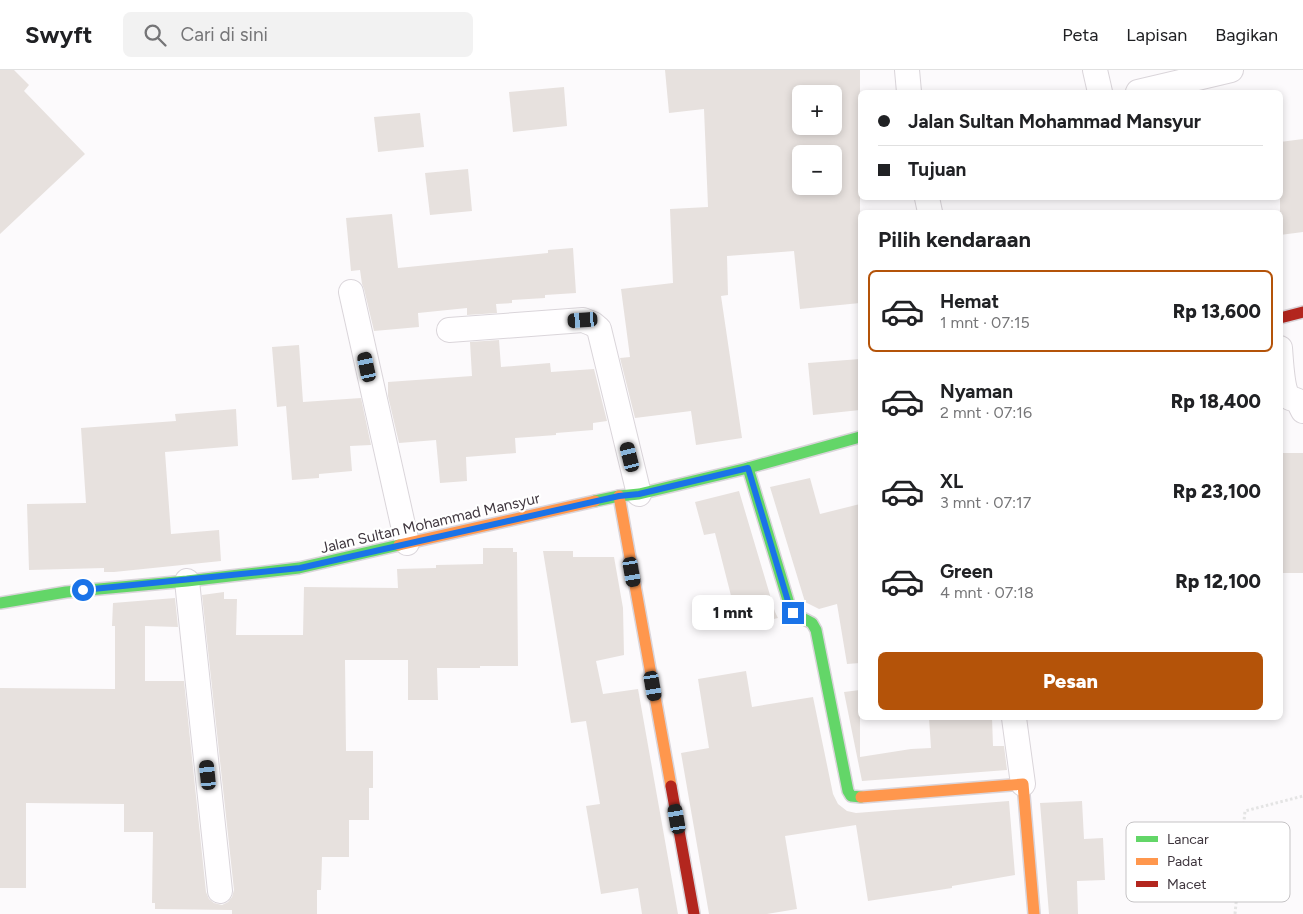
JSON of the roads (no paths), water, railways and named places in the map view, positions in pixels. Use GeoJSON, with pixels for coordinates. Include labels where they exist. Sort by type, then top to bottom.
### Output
{"type":"FeatureCollection","features":[{"type":"Feature","properties":{"kind":"street"},"geometry":{"type":"LineString","coordinates":[[906,70],[910,90]]}},
{"type":"Feature","properties":{"kind":"street"},"geometry":{"type":"LineString","coordinates":[[1096,70],[1100,90]]}},
{"type":"Feature","properties":{"kind":"street"},"geometry":{"type":"LineString","coordinates":[[1146,90],[1231,70]]}},
{"type":"Feature","properties":{"kind":"street"},"geometry":{"type":"LineString","coordinates":[[350,292],[407,543]]}},
{"type":"Feature","properties":{"kind":"street"},"geometry":{"type":"LineString","coordinates":[[1283,317],[1303,312]]}},
{"type":"Feature","properties":{"kind":"street"},"geometry":{"type":"LineString","coordinates":[[450,330],[583,320],[599,329],[629,495],[694,914]]}},
{"type":"Feature","properties":{"kind":"street"},"geometry":{"type":"LineString","coordinates":[[1283,380],[1286,392],[1290,397],[1298,401],[1303,411]]}},
{"type":"Feature","properties":{"kind":"street","name":"Jalan Sultan Mohammad Mansyur"},"geometry":{"type":"LineString","coordinates":[[0,603],[66,592],[300,568],[748,468],[858,438]]}},
{"type":"Feature","properties":{"kind":"street"},"geometry":{"type":"LineString","coordinates":[[748,468],[790,608],[793,613],[812,623],[816,630],[848,791],[851,796],[1023,784]]}},
{"type":"Feature","properties":{"kind":"street"},"geometry":{"type":"LineString","coordinates":[[193,580],[220,891]]}},
{"type":"Feature","properties":{"kind":"street"},"geometry":{"type":"LineString","coordinates":[[1014,720],[1023,784],[1034,914]]}}]}
